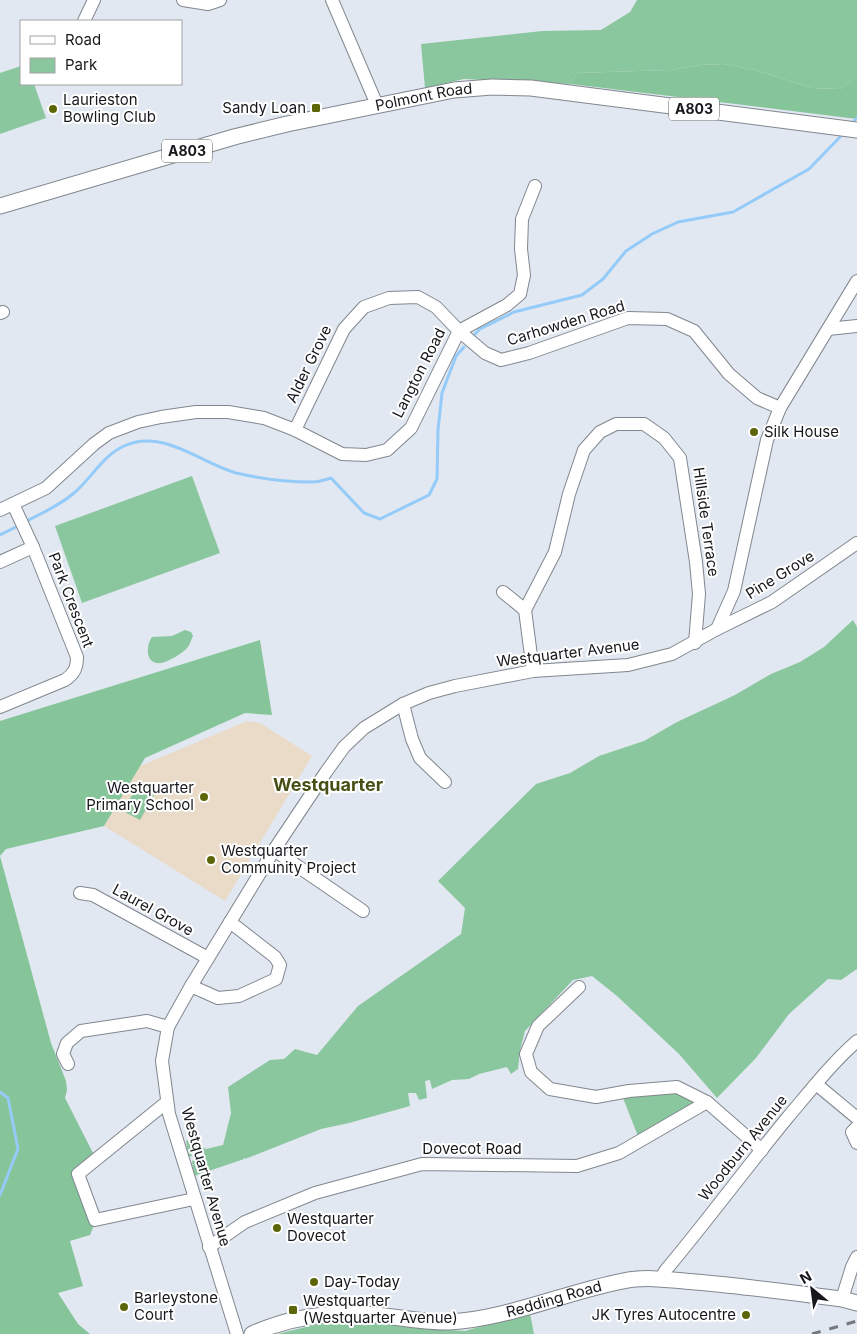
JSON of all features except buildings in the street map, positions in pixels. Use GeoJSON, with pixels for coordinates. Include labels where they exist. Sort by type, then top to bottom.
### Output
{"type":"FeatureCollection","features":[{"type":"Feature","properties":{"kind":"main road","name":"Polmont Road"},"geometry":{"type":"LineString","coordinates":[[0,206],[234,137],[454,90],[492,87],[531,88],[857,130]]}},
{"type":"Feature","properties":{"kind":"main road","name":"Redding Road"},"geometry":{"type":"LineString","coordinates":[[252,1334],[273,1324],[319,1315],[363,1314],[409,1320],[449,1322],[486,1317],[624,1280],[661,1279],[714,1284],[842,1299],[857,1303]]}},
{"type":"Feature","properties":{"kind":"street"},"geometry":{"type":"LineString","coordinates":[[84,20],[94,0]]}},
{"type":"Feature","properties":{"kind":"street"},"geometry":{"type":"LineString","coordinates":[[183,0],[208,4],[220,0]]}},
{"type":"Feature","properties":{"kind":"street"},"geometry":{"type":"LineString","coordinates":[[332,0],[377,105]]}},
{"type":"Feature","properties":{"kind":"street","name":"Langton Road"},"geometry":{"type":"LineString","coordinates":[[0,510],[46,488],[109,432],[138,422],[196,412],[228,412],[264,418],[295,430],[342,454],[366,455],[387,450],[411,428],[459,331],[507,305],[520,294],[524,275],[521,249],[522,219],[535,186]]}},
{"type":"Feature","properties":{"kind":"street"},"geometry":{"type":"LineString","coordinates":[[717,629],[734,591],[767,440],[780,408],[857,281]]}},
{"type":"Feature","properties":{"kind":"street","name":"Alder Grove"},"geometry":{"type":"LineString","coordinates":[[295,430],[344,329],[364,308],[389,298],[418,297],[436,307],[459,331]]}},
{"type":"Feature","properties":{"kind":"street","name":"Carhowden Road"},"geometry":{"type":"LineString","coordinates":[[459,331],[485,353],[501,360],[529,353],[628,318],[667,319],[694,330],[729,374],[757,398],[780,408]]}},
{"type":"Feature","properties":{"kind":"street"},"geometry":{"type":"LineString","coordinates":[[828,329],[857,326]]}},
{"type":"Feature","properties":{"kind":"street","name":"Hillside Terrace"},"geometry":{"type":"LineString","coordinates":[[525,610],[555,552],[569,494],[584,450],[600,432],[616,424],[644,424],[664,438],[680,458],[699,594],[695,643]]}},
{"type":"Feature","properties":{"kind":"street","name":"Park Crescent"},"geometry":{"type":"LineString","coordinates":[[0,707],[65,680],[72,675],[77,667],[77,658],[33,547],[13,504]]}},
{"type":"Feature","properties":{"kind":"street","name":"Pine Grove"},"geometry":{"type":"LineString","coordinates":[[717,629],[772,602],[857,543]]}},
{"type":"Feature","properties":{"kind":"street","name":"Park Crescent"},"geometry":{"type":"LineString","coordinates":[[0,562],[33,547]]}},
{"type":"Feature","properties":{"kind":"street"},"geometry":{"type":"LineString","coordinates":[[503,592],[525,610],[533,671]]}},
{"type":"Feature","properties":{"kind":"street","name":"Westquarter Avenue"},"geometry":{"type":"LineString","coordinates":[[237,1334],[169,1114],[162,1061],[168,1027],[274,850],[344,747],[364,728],[403,704],[430,693],[455,686],[533,671],[628,665],[672,654],[695,643],[717,629]]}},
{"type":"Feature","properties":{"kind":"street"},"geometry":{"type":"LineString","coordinates":[[403,704],[412,739],[420,758],[445,782]]}},
{"type":"Feature","properties":{"kind":"street"},"geometry":{"type":"LineString","coordinates":[[274,850],[364,910]]}},
{"type":"Feature","properties":{"kind":"street","name":"Laurel Grove"},"geometry":{"type":"LineString","coordinates":[[80,894],[94,896],[208,958]]}},
{"type":"Feature","properties":{"kind":"street"},"geometry":{"type":"LineString","coordinates":[[191,986],[218,998],[239,996],[276,979],[280,965],[275,957],[230,922]]}},
{"type":"Feature","properties":{"kind":"street"},"geometry":{"type":"LineString","coordinates":[[579,987],[538,1026],[526,1054],[531,1072],[550,1089],[596,1097],[629,1091],[677,1087],[707,1102],[762,1150]]}},
{"type":"Feature","properties":{"kind":"street"},"geometry":{"type":"LineString","coordinates":[[68,1064],[63,1054],[67,1043],[81,1031],[147,1021],[168,1027]]}},
{"type":"Feature","properties":{"kind":"street","name":"Woodburn Avenue"},"geometry":{"type":"LineString","coordinates":[[661,1279],[664,1271],[816,1084],[857,1041]]}},
{"type":"Feature","properties":{"kind":"street"},"geometry":{"type":"LineString","coordinates":[[816,1084],[857,1118]]}},
{"type":"Feature","properties":{"kind":"street"},"geometry":{"type":"LineString","coordinates":[[167,1102],[78,1174],[95,1220],[194,1199]]}},
{"type":"Feature","properties":{"kind":"street","name":"Dovecot Road"},"geometry":{"type":"LineString","coordinates":[[209,1247],[245,1222],[315,1193],[422,1164],[577,1166],[619,1153],[707,1102]]}},
{"type":"Feature","properties":{"kind":"street"},"geometry":{"type":"LineString","coordinates":[[857,1127],[852,1132],[857,1143]]}},
{"type":"Feature","properties":{"kind":"street"},"geometry":{"type":"LineString","coordinates":[[842,1299],[857,1257]]}},
{"type":"Feature","properties":{"kind":"shaded area","name":"Westquarter Primary School"},"geometry":{"type":"Polygon","coordinates":[[[247,721],[260,723],[312,756],[225,901],[104,826],[138,767],[247,721]]]}},
{"type":"Feature","properties":{"kind":"green space"},"geometry":{"type":"Polygon","coordinates":[[[637,0],[857,0],[857,77],[840,89],[811,88],[755,70],[724,64],[700,65],[671,70],[577,73],[571,84],[464,79],[425,88],[421,44],[542,31],[601,30],[630,12],[637,0]]]}},
{"type":"Feature","properties":{"kind":"green space"},"geometry":{"type":"Polygon","coordinates":[[[724,64],[755,70],[811,88],[840,89],[857,77],[857,119],[571,84],[577,73],[671,70],[700,65],[724,64]]]}},
{"type":"Feature","properties":{"kind":"green space"},"geometry":{"type":"Polygon","coordinates":[[[20,66],[20,85],[34,85],[46,118],[0,134],[0,73],[20,66]]]}},
{"type":"Feature","properties":{"kind":"green space"},"geometry":{"type":"Polygon","coordinates":[[[192,476],[220,553],[82,603],[55,526],[192,476]]]}},
{"type":"Feature","properties":{"kind":"green space"},"geometry":{"type":"Polygon","coordinates":[[[853,620],[857,627],[857,969],[841,980],[828,979],[789,1014],[756,1058],[717,1098],[679,1054],[617,996],[592,976],[573,980],[525,1031],[518,1069],[511,1074],[507,1067],[479,1074],[469,1079],[452,1080],[432,1089],[430,1080],[425,1081],[427,1098],[419,1100],[416,1093],[408,1093],[410,1106],[321,1129],[245,1159],[244,1157],[244,1159],[194,1176],[192,1161],[202,1159],[201,1151],[191,1153],[192,1156],[188,1157],[186,1140],[206,1149],[223,1145],[231,1113],[228,1087],[270,1060],[284,1059],[295,1049],[317,1055],[358,1006],[461,934],[465,908],[438,881],[536,784],[570,773],[599,756],[644,741],[677,722],[735,695],[771,674],[800,662],[824,647],[853,620]]]}},
{"type":"Feature","properties":{"kind":"green space"},"geometry":{"type":"Polygon","coordinates":[[[185,630],[191,632],[193,636],[188,647],[183,652],[161,663],[152,661],[148,654],[148,646],[152,637],[172,636],[185,630]]]}},
{"type":"Feature","properties":{"kind":"green space"},"geometry":{"type":"Polygon","coordinates":[[[260,640],[272,715],[245,713],[145,758],[104,826],[6,849],[0,856],[0,721],[260,640]]]}},
{"type":"Feature","properties":{"kind":"green space"},"geometry":{"type":"Polygon","coordinates":[[[140,781],[157,790],[140,820],[123,811],[140,781]]]}},
{"type":"Feature","properties":{"kind":"green space"},"geometry":{"type":"Polygon","coordinates":[[[0,856],[51,1043],[66,1081],[67,1090],[65,1098],[95,1157],[76,1173],[94,1225],[90,1235],[70,1241],[83,1286],[58,1293],[78,1324],[90,1334],[0,1334],[0,856]]]}},
{"type":"Feature","properties":{"kind":"green space"},"geometry":{"type":"Polygon","coordinates":[[[677,1087],[707,1102],[640,1141],[621,1093],[677,1087]]]}},
{"type":"Feature","properties":{"kind":"green space"},"geometry":{"type":"Polygon","coordinates":[[[530,1313],[534,1334],[277,1334],[322,1323],[376,1323],[465,1331],[530,1313]]]}},
{"type":"Feature","properties":{"kind":"waterway"},"geometry":{"type":"LineString","coordinates":[[854,121],[857,118]]}},
{"type":"Feature","properties":{"kind":"waterway"},"geometry":{"type":"LineString","coordinates":[[475,334],[480,329],[514,312],[582,295],[603,279],[626,251],[652,234],[678,222],[733,212],[809,169],[840,137]]}},
{"type":"Feature","properties":{"kind":"waterway"},"geometry":{"type":"LineString","coordinates":[[25,522],[68,498],[116,450],[139,442],[153,441],[181,449],[222,468],[245,475],[303,482],[317,482],[331,478],[364,513],[380,519],[429,495],[437,479],[438,430],[442,393],[456,356],[464,347]]}},
{"type":"Feature","properties":{"kind":"waterway"},"geometry":{"type":"LineString","coordinates":[[0,535],[20,525]]}},
{"type":"Feature","properties":{"kind":"waterway"},"geometry":{"type":"LineString","coordinates":[[0,1092],[8,1098],[18,1149],[0,1195]]}},
{"type":"Feature","properties":{"kind":"railway"},"geometry":{"type":"LineString","coordinates":[[812,1334],[857,1321]]}},
{"type":"Feature","properties":{"kind":"place","name":"Sandy Loan"},"geometry":{"type":"Point","coordinates":[316,108]}},
{"type":"Feature","properties":{"kind":"place","name":"Laurieston Bowling Club"},"geometry":{"type":"Point","coordinates":[53,109]}},
{"type":"Feature","properties":{"kind":"place","name":"Silk House"},"geometry":{"type":"Point","coordinates":[754,432]}},
{"type":"Feature","properties":{"kind":"place","name":"Westquarter Primary School"},"geometry":{"type":"Point","coordinates":[204,797]}},
{"type":"Feature","properties":{"kind":"place","name":"Westquarter Community Project"},"geometry":{"type":"Point","coordinates":[211,860]}},
{"type":"Feature","properties":{"kind":"place","name":"Westquarter Dovecot"},"geometry":{"type":"Point","coordinates":[277,1228]}},
{"type":"Feature","properties":{"kind":"place","name":"Day-Today"},"geometry":{"type":"Point","coordinates":[314,1282]}},
{"type":"Feature","properties":{"kind":"place","name":"Barleystone Court"},"geometry":{"type":"Point","coordinates":[124,1307]}},
{"type":"Feature","properties":{"kind":"place","name":"Westquarter (Westquarter Avenue)"},"geometry":{"type":"Point","coordinates":[293,1310]}},
{"type":"Feature","properties":{"kind":"place","name":"JK Tyres Autocentre"},"geometry":{"type":"Point","coordinates":[746,1315]}},
{"type":"Feature","properties":{"kind":"district","name":"Westquarter"},"geometry":{"type":"Point","coordinates":[328,785]}}]}
